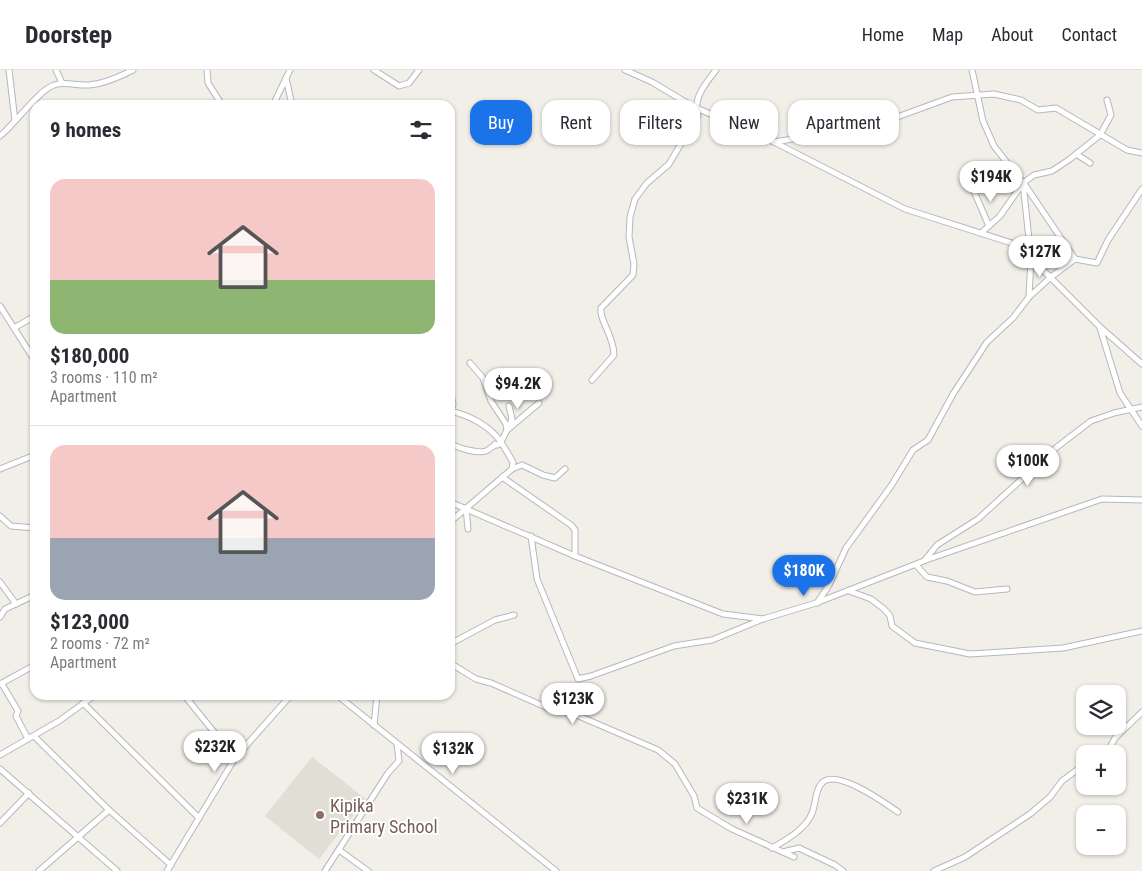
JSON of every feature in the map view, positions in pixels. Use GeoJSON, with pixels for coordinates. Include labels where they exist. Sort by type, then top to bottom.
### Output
{"type":"FeatureCollection","features":[{"type":"Feature","properties":{"kind":"street"},"geometry":{"type":"LineString","coordinates":[[9,70],[16,121]]}},
{"type":"Feature","properties":{"kind":"street"},"geometry":{"type":"LineString","coordinates":[[56,70],[62,83]]}},
{"type":"Feature","properties":{"kind":"street"},"geometry":{"type":"LineString","coordinates":[[35,100],[53,85],[62,83],[87,86],[104,83],[133,70]]}},
{"type":"Feature","properties":{"kind":"street"},"geometry":{"type":"LineString","coordinates":[[207,70],[208,83],[219,100]]}},
{"type":"Feature","properties":{"kind":"street"},"geometry":{"type":"LineString","coordinates":[[275,100],[290,70]]}},
{"type":"Feature","properties":{"kind":"street"},"geometry":{"type":"LineString","coordinates":[[374,70],[399,86],[409,83],[419,70]]}},
{"type":"Feature","properties":{"kind":"street"},"geometry":{"type":"LineString","coordinates":[[625,70],[652,82],[682,100]]}},
{"type":"Feature","properties":{"kind":"street"},"geometry":{"type":"LineString","coordinates":[[698,100],[716,70]]}},
{"type":"Feature","properties":{"kind":"street"},"geometry":{"type":"LineString","coordinates":[[972,70],[983,121],[994,146],[1023,183],[1075,259]]}},
{"type":"Feature","properties":{"kind":"street"},"geometry":{"type":"LineString","coordinates":[[286,78],[291,100]]}},
{"type":"Feature","properties":{"kind":"street"},"geometry":{"type":"LineString","coordinates":[[778,141],[849,130],[900,116],[952,97],[994,94],[1020,100],[1038,110],[1056,108],[1127,150],[1142,153]]}},
{"type":"Feature","properties":{"kind":"street"},"geometry":{"type":"LineString","coordinates":[[981,233],[1000,216],[1023,183],[1034,175],[1052,170],[1100,135],[1111,115],[1107,100]]}},
{"type":"Feature","properties":{"kind":"street"},"geometry":{"type":"LineString","coordinates":[[0,136],[30,105]]}},
{"type":"Feature","properties":{"kind":"street"},"geometry":{"type":"LineString","coordinates":[[700,110],[710,115]]}},
{"type":"Feature","properties":{"kind":"street"},"geometry":{"type":"LineString","coordinates":[[700,114],[706,113]]}},
{"type":"Feature","properties":{"kind":"street"},"geometry":{"type":"LineString","coordinates":[[778,144],[905,209],[1018,245],[1044,248],[1075,259],[1097,263],[1108,240],[1142,189]]}},
{"type":"Feature","properties":{"kind":"street"},"geometry":{"type":"LineString","coordinates":[[592,380],[614,355],[612,336],[600,313],[602,308],[633,275],[634,264],[629,237],[630,217],[636,199],[647,183],[669,164],[680,145]]}},
{"type":"Feature","properties":{"kind":"street"},"geometry":{"type":"LineString","coordinates":[[1076,154],[1090,163]]}},
{"type":"Feature","properties":{"kind":"street"},"geometry":{"type":"LineString","coordinates":[[1023,183],[1031,258],[1029,297]]}},
{"type":"Feature","properties":{"kind":"street"},"geometry":{"type":"LineString","coordinates":[[973,189],[989,226]]}},
{"type":"Feature","properties":{"kind":"street"},"geometry":{"type":"LineString","coordinates":[[1018,245],[1100,327],[1142,364]]}},
{"type":"Feature","properties":{"kind":"street"},"geometry":{"type":"LineString","coordinates":[[816,603],[829,585],[846,548],[891,486],[913,450],[928,440],[953,394],[988,342],[1013,318],[1029,297],[1075,259]]}},
{"type":"Feature","properties":{"kind":"street"},"geometry":{"type":"LineString","coordinates":[[1,308],[30,353]]}},
{"type":"Feature","properties":{"kind":"street"},"geometry":{"type":"LineString","coordinates":[[14,328],[30,319]]}},
{"type":"Feature","properties":{"kind":"street"},"geometry":{"type":"LineString","coordinates":[[1100,327],[1120,392],[1129,410],[1142,426]]}},
{"type":"Feature","properties":{"kind":"street"},"geometry":{"type":"LineString","coordinates":[[470,363],[483,378],[491,401],[506,424],[507,430]]}},
{"type":"Feature","properties":{"kind":"street"},"geometry":{"type":"LineString","coordinates":[[507,430],[539,404]]}},
{"type":"Feature","properties":{"kind":"street"},"geometry":{"type":"LineString","coordinates":[[455,447],[458,449],[478,452],[485,451],[495,444],[498,445],[512,419],[508,406]]}},
{"type":"Feature","properties":{"kind":"street"},"geometry":{"type":"LineString","coordinates":[[925,561],[937,545],[978,519],[1074,433],[1091,421],[1142,407]]}},
{"type":"Feature","properties":{"kind":"street"},"geometry":{"type":"LineString","coordinates":[[455,413],[494,431],[512,462],[512,468]]}},
{"type":"Feature","properties":{"kind":"street"},"geometry":{"type":"LineString","coordinates":[[495,444],[507,452]]}},
{"type":"Feature","properties":{"kind":"street"},"geometry":{"type":"LineString","coordinates":[[0,468],[30,457]]}},
{"type":"Feature","properties":{"kind":"street"},"geometry":{"type":"LineString","coordinates":[[455,518],[512,468],[522,465],[543,475],[555,478],[564,469]]}},
{"type":"Feature","properties":{"kind":"street"},"geometry":{"type":"LineString","coordinates":[[502,477],[571,525],[575,530],[576,556]]}},
{"type":"Feature","properties":{"kind":"street"},"geometry":{"type":"LineString","coordinates":[[531,536],[537,579],[578,679],[674,646],[712,640],[763,619],[816,603],[925,561],[1102,499],[1142,500]]}},
{"type":"Feature","properties":{"kind":"street"},"geometry":{"type":"LineString","coordinates":[[455,504],[576,556],[723,614],[763,619]]}},
{"type":"Feature","properties":{"kind":"street"},"geometry":{"type":"LineString","coordinates":[[466,508],[468,529]]}},
{"type":"Feature","properties":{"kind":"street"},"geometry":{"type":"LineString","coordinates":[[0,516],[11,526],[30,528]]}},
{"type":"Feature","properties":{"kind":"street"},"geometry":{"type":"LineString","coordinates":[[916,565],[927,576],[947,581],[975,592],[1007,589]]}},
{"type":"Feature","properties":{"kind":"street"},"geometry":{"type":"LineString","coordinates":[[0,582],[16,604]]}},
{"type":"Feature","properties":{"kind":"street"},"geometry":{"type":"LineString","coordinates":[[848,591],[884,608],[890,616],[892,626],[915,643],[970,654],[1063,648],[1142,631]]}},
{"type":"Feature","properties":{"kind":"street"},"geometry":{"type":"LineString","coordinates":[[0,618],[5,609],[30,597]]}},
{"type":"Feature","properties":{"kind":"street"},"geometry":{"type":"LineString","coordinates":[[455,641],[495,620],[514,615]]}},
{"type":"Feature","properties":{"kind":"street"},"geometry":{"type":"LineString","coordinates":[[455,666],[476,679],[491,683],[548,708],[574,714],[658,750],[675,764],[694,796],[697,808],[732,829],[794,857]]}},
{"type":"Feature","properties":{"kind":"street"},"geometry":{"type":"LineString","coordinates":[[28,739],[16,716],[18,711],[1,684],[30,668]]}},
{"type":"Feature","properties":{"kind":"street"},"geometry":{"type":"LineString","coordinates":[[0,755],[34,736],[88,700]]}},
{"type":"Feature","properties":{"kind":"street"},"geometry":{"type":"LineString","coordinates":[[188,700],[235,758]]}},
{"type":"Feature","properties":{"kind":"street"},"geometry":{"type":"LineString","coordinates":[[168,871],[235,758],[287,700]]}},
{"type":"Feature","properties":{"kind":"street"},"geometry":{"type":"LineString","coordinates":[[343,700],[556,871]]}},
{"type":"Feature","properties":{"kind":"street"},"geometry":{"type":"LineString","coordinates":[[374,725],[376,700]]}},
{"type":"Feature","properties":{"kind":"street"},"geometry":{"type":"LineString","coordinates":[[83,703],[199,818]]}},
{"type":"Feature","properties":{"kind":"street"},"geometry":{"type":"LineString","coordinates":[[1111,745],[1115,738],[1142,712]]}},
{"type":"Feature","properties":{"kind":"street"},"geometry":{"type":"LineString","coordinates":[[34,736],[109,810],[171,865]]}},
{"type":"Feature","properties":{"kind":"street"},"geometry":{"type":"LineString","coordinates":[[325,871],[398,761],[397,744]]}},
{"type":"Feature","properties":{"kind":"street"},"geometry":{"type":"LineString","coordinates":[[0,768],[80,837],[116,871]]}},
{"type":"Feature","properties":{"kind":"street"},"geometry":{"type":"LineString","coordinates":[[934,871],[965,857],[1024,818],[1050,797],[1062,781],[1076,771]]}},
{"type":"Feature","properties":{"kind":"street"},"geometry":{"type":"LineString","coordinates":[[772,848],[788,839],[812,814],[819,785],[825,779],[833,778],[847,782],[898,812]]}},
{"type":"Feature","properties":{"kind":"street"},"geometry":{"type":"LineString","coordinates":[[0,823],[29,793]]}},
{"type":"Feature","properties":{"kind":"street"},"geometry":{"type":"LineString","coordinates":[[39,871],[109,810]]}},
{"type":"Feature","properties":{"kind":"street"},"geometry":{"type":"LineString","coordinates":[[783,852],[799,848],[835,865],[843,871]]}},
{"type":"Feature","properties":{"kind":"street"},"geometry":{"type":"LineString","coordinates":[[339,850],[368,871]]}},
{"type":"Feature","properties":{"kind":"shaded area"},"geometry":{"type":"Polygon","coordinates":[[[312,757],[366,799],[319,859],[265,816],[312,757]]]}},
{"type":"Feature","properties":{"kind":"place","name":"Kipika Primary School"},"geometry":{"type":"Point","coordinates":[320,815]}}]}
